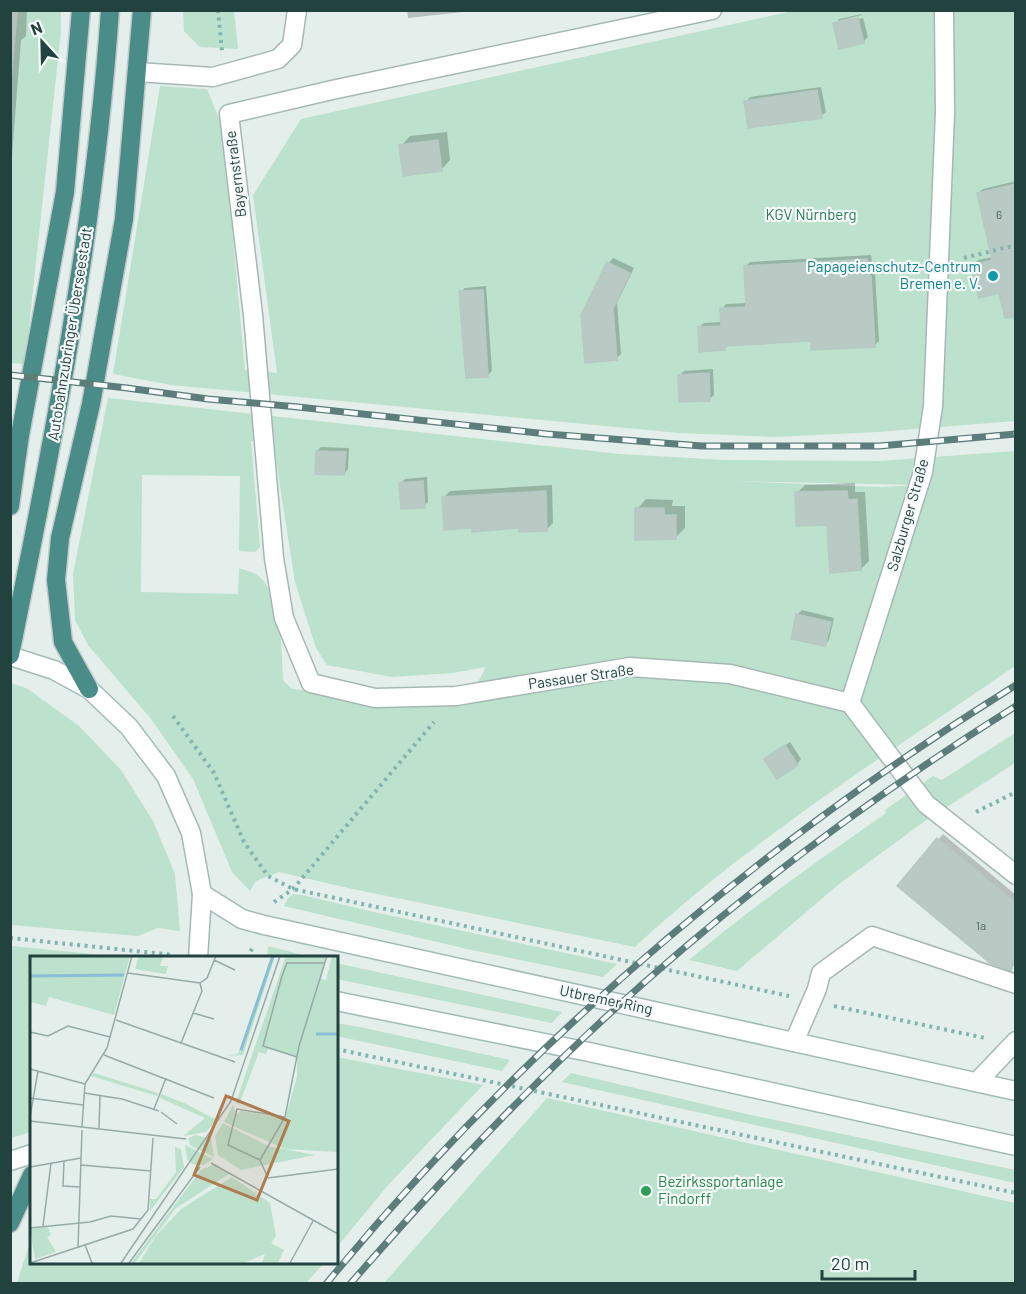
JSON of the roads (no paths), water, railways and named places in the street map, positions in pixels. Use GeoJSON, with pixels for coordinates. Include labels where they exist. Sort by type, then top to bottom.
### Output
{"type":"FeatureCollection","features":[{"type":"Feature","properties":{"kind":"highway"},"geometry":{"type":"LineString","coordinates":[[10,506],[20,435],[65,192],[81,10]]}},
{"type":"Feature","properties":{"kind":"highway","name":"Autobahnzubringer Überseestadt"},"geometry":{"type":"LineString","coordinates":[[10,656],[51,451],[83,263],[110,10]]}},
{"type":"Feature","properties":{"kind":"highway"},"geometry":{"type":"LineString","coordinates":[[89,689],[63,642],[56,580],[60,538],[91,404],[124,219],[142,10]]}},
{"type":"Feature","properties":{"kind":"highway"},"geometry":{"type":"LineString","coordinates":[[10,1223],[30,1179]]}},
{"type":"Feature","properties":{"kind":"street"},"geometry":{"type":"LineString","coordinates":[[137,72],[213,77],[278,59],[292,45],[297,10]]}},
{"type":"Feature","properties":{"kind":"street","name":"Bayernstraße"},"geometry":{"type":"LineString","coordinates":[[311,683],[284,618],[273,558],[253,315],[229,114],[712,10]]}},
{"type":"Feature","properties":{"kind":"street","name":"Salzburger Straße"},"geometry":{"type":"LineString","coordinates":[[850,703],[923,472],[933,406],[945,113],[944,10]]}},
{"type":"Feature","properties":{"kind":"street"},"geometry":{"type":"LineString","coordinates":[[10,656],[54,670],[89,689],[129,727],[166,776],[191,833],[202,894],[198,956]]}},
{"type":"Feature","properties":{"kind":"street","name":"Passauer Straße"},"geometry":{"type":"LineString","coordinates":[[311,683],[375,698],[456,696],[630,667],[730,674],[850,703]]}},
{"type":"Feature","properties":{"kind":"street"},"geometry":{"type":"LineString","coordinates":[[850,703],[926,804],[1016,875]]}},
{"type":"Feature","properties":{"kind":"street","name":"Utbremer Ring"},"geometry":{"type":"LineString","coordinates":[[202,894],[242,919],[264,925],[1016,1091]]}},
{"type":"Feature","properties":{"kind":"street"},"geometry":{"type":"LineString","coordinates":[[794,1042],[817,989],[821,973],[872,936],[1016,984]]}},
{"type":"Feature","properties":{"kind":"street"},"geometry":{"type":"LineString","coordinates":[[338,1001],[589,1052],[1016,1146]]}},
{"type":"Feature","properties":{"kind":"street"},"geometry":{"type":"LineString","coordinates":[[977,1082],[1014,1043]]}},
{"type":"Feature","properties":{"kind":"street"},"geometry":{"type":"LineString","coordinates":[[10,1161],[30,1155]]}},
{"type":"Feature","properties":{"kind":"railway"},"geometry":{"type":"LineString","coordinates":[[10,375],[208,399],[547,434],[702,446],[879,446],[1016,434]]}},
{"type":"Feature","properties":{"kind":"railway"},"geometry":{"type":"LineString","coordinates":[[326,1284],[401,1197],[480,1113],[561,1033],[647,956],[735,883],[826,814],[920,748],[1016,685]]}},
{"type":"Feature","properties":{"kind":"railway"},"geometry":{"type":"LineString","coordinates":[[350,1284],[425,1199],[503,1117],[561,1059],[684,949],[812,846],[879,797],[1016,706]]}},
{"type":"Feature","properties":{"kind":"place","name":"Papageienschutz-Centrum Bremen e. V."},"geometry":{"type":"Point","coordinates":[993,276]}},
{"type":"Feature","properties":{"kind":"place","name":"Bezirkssportanlage Findorff"},"geometry":{"type":"Point","coordinates":[646,1191]}},
{"type":"Feature","properties":{"kind":"park label","name":"KGV Nürnberg"},"geometry":{"type":"Point","coordinates":[811,215]}}]}
